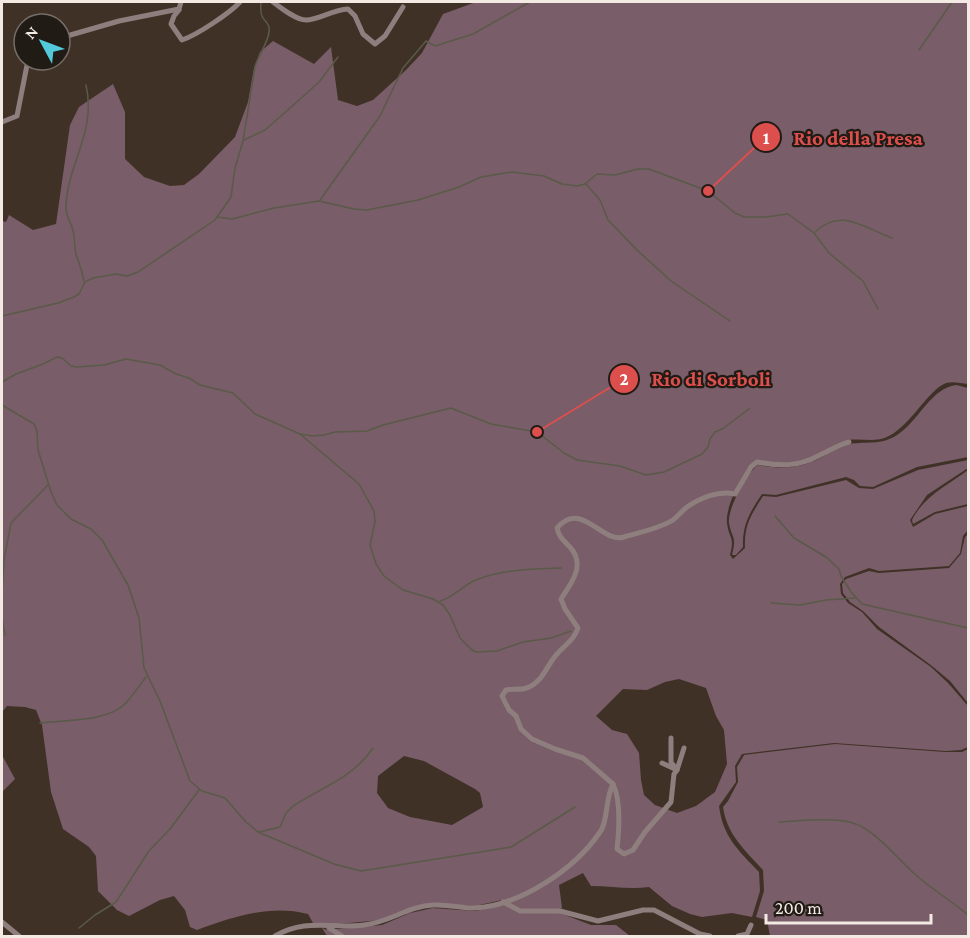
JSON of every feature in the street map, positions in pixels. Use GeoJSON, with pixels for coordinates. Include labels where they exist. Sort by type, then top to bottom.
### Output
{"type":"FeatureCollection","features":[{"type":"Feature","properties":{"kind":"street"},"geometry":{"type":"LineString","coordinates":[[183,2],[171,24],[182,40],[198,33],[240,2]]}},
{"type":"Feature","properties":{"kind":"street"},"geometry":{"type":"LineString","coordinates":[[273,2],[300,19],[306,20],[337,10],[348,9],[355,16],[363,34],[375,44],[385,36],[403,7]]}},
{"type":"Feature","properties":{"kind":"street"},"geometry":{"type":"LineString","coordinates":[[72,35],[119,21],[179,9]]}},
{"type":"Feature","properties":{"kind":"street"},"geometry":{"type":"LineString","coordinates":[[2,122],[17,116],[26,72]]}},
{"type":"Feature","properties":{"kind":"street"},"geometry":{"type":"LineString","coordinates":[[684,748],[674,774],[671,802],[633,850],[624,854],[617,849],[619,834],[617,793],[613,784],[583,758],[532,739],[521,729],[516,716],[509,710],[502,696],[506,690],[528,688],[537,682],[556,654],[570,642],[578,628],[561,599],[578,569],[578,560],[573,550],[559,537],[557,528],[568,519],[583,519],[610,536],[622,538],[672,520],[686,507],[709,496],[728,492],[735,494],[751,467],[757,462],[798,465],[818,457],[835,446],[849,442]]}},
{"type":"Feature","properties":{"kind":"street"},"geometry":{"type":"LineString","coordinates":[[671,738],[671,762],[677,770]]}},
{"type":"Feature","properties":{"kind":"street"},"geometry":{"type":"LineString","coordinates":[[662,764],[677,770]]}},
{"type":"Feature","properties":{"kind":"street"},"geometry":{"type":"LineString","coordinates":[[327,927],[381,922],[409,910],[433,905],[475,908],[503,902],[549,880],[570,866],[603,829],[606,804],[613,784]]}},
{"type":"Feature","properties":{"kind":"street"},"geometry":{"type":"LineString","coordinates":[[503,902],[520,911],[560,911],[598,921],[643,910],[654,910],[700,934],[710,936]]}},
{"type":"Feature","properties":{"kind":"street"},"geometry":{"type":"LineString","coordinates":[[2,922],[20,936]]}},
{"type":"Feature","properties":{"kind":"street"},"geometry":{"type":"LineString","coordinates":[[275,936],[287,929],[314,924],[327,927],[342,936]]}},
{"type":"Feature","properties":{"kind":"street"},"geometry":{"type":"LineString","coordinates":[[738,936],[747,934],[751,925]]}},
{"type":"Feature","properties":{"kind":"shaded area"},"geometry":{"type":"Polygon","coordinates":[[[476,2],[968,2],[968,384],[949,382],[939,387],[905,424],[884,438],[841,442],[811,459],[798,463],[757,461],[746,472],[736,489],[729,508],[727,523],[732,541],[730,555],[733,559],[745,548],[749,520],[763,496],[776,497],[846,480],[859,488],[873,489],[918,470],[968,460],[968,468],[927,495],[910,520],[913,527],[935,514],[968,506],[968,530],[963,536],[960,553],[949,566],[879,571],[869,568],[845,577],[840,584],[841,594],[848,603],[862,612],[877,629],[931,667],[968,706],[968,747],[946,751],[834,743],[742,754],[735,766],[736,782],[719,806],[728,835],[738,850],[759,872],[760,891],[752,917],[732,913],[702,917],[690,914],[672,906],[649,887],[591,886],[583,873],[559,885],[562,908],[559,909],[520,909],[502,900],[475,906],[433,903],[381,920],[328,925],[313,923],[308,914],[280,910],[252,913],[197,930],[190,927],[185,910],[174,896],[160,900],[129,916],[117,910],[98,891],[96,856],[89,847],[63,829],[51,792],[42,725],[36,710],[7,706],[2,712],[2,221],[6,222],[9,215],[33,230],[56,224],[70,125],[79,107],[113,84],[125,112],[125,159],[144,177],[170,186],[184,185],[199,174],[235,137],[248,102],[254,68],[260,52],[273,41],[314,64],[331,47],[338,100],[357,106],[373,100],[422,53],[443,14],[476,2]],[[679,679],[647,690],[623,689],[596,716],[612,730],[627,734],[639,753],[644,795],[655,805],[677,813],[696,806],[715,792],[727,764],[724,730],[716,716],[706,688],[679,679]],[[404,756],[378,776],[377,793],[388,808],[410,817],[452,825],[483,807],[480,793],[475,789],[424,761],[404,756]]]}},
{"type":"Feature","properties":{"kind":"shaded area"},"geometry":{"type":"Polygon","coordinates":[[[956,385],[968,388],[968,457],[917,467],[873,487],[860,486],[854,480],[846,477],[776,495],[762,494],[748,519],[743,547],[736,555],[732,555],[734,541],[729,523],[731,509],[743,483],[758,465],[797,466],[812,462],[845,445],[889,439],[908,426],[940,392],[956,385]]]}},
{"type":"Feature","properties":{"kind":"shaded area"},"geometry":{"type":"Polygon","coordinates":[[[968,470],[968,504],[935,512],[913,524],[912,520],[923,504],[968,470]]]}},
{"type":"Feature","properties":{"kind":"shaded area"},"geometry":{"type":"Polygon","coordinates":[[[968,534],[968,703],[950,681],[850,602],[843,593],[842,584],[846,579],[869,571],[879,573],[949,568],[961,554],[965,537],[968,534]]]}},
{"type":"Feature","properties":{"kind":"shaded area"},"geometry":{"type":"Polygon","coordinates":[[[835,744],[945,752],[962,752],[968,749],[968,936],[770,936],[767,920],[756,917],[764,891],[763,870],[743,849],[733,834],[728,826],[723,807],[738,782],[737,767],[744,755],[835,744]]]}},
{"type":"Feature","properties":{"kind":"shaded area"},"geometry":{"type":"Polygon","coordinates":[[[2,755],[15,779],[2,792],[2,755]]]}},
{"type":"Feature","properties":{"kind":"shaded area"},"geometry":{"type":"Polygon","coordinates":[[[504,905],[519,913],[560,913],[591,925],[616,925],[630,936],[327,936],[322,928],[327,930],[382,925],[410,913],[433,908],[475,911],[504,905]]]}},
{"type":"Feature","properties":{"kind":"waterway"},"geometry":{"type":"LineString","coordinates":[[2,316],[74,297],[79,294],[85,282],[93,278],[116,274],[127,276],[138,272],[215,220],[231,197],[255,67],[269,32],[268,25],[261,14],[261,2]]}},
{"type":"Feature","properties":{"kind":"waterway"},"geometry":{"type":"LineString","coordinates":[[320,200],[380,116],[403,68],[426,41],[435,46],[473,34],[530,2]]}},
{"type":"Feature","properties":{"kind":"waterway"},"geometry":{"type":"LineString","coordinates":[[919,50],[952,2]]}},
{"type":"Feature","properties":{"kind":"waterway"},"geometry":{"type":"LineString","coordinates":[[244,140],[265,130],[289,109],[319,82],[338,57]]}},
{"type":"Feature","properties":{"kind":"waterway"},"geometry":{"type":"LineString","coordinates":[[84,281],[66,209],[67,193],[88,118],[86,85]]}},
{"type":"Feature","properties":{"kind":"waterway"},"geometry":{"type":"LineString","coordinates":[[217,217],[232,219],[274,208],[319,201],[367,210],[418,200],[459,187],[481,177],[512,172],[544,176],[562,184],[577,186],[585,184],[597,174],[615,175],[638,169],[649,169],[708,191],[735,213],[744,217],[788,214],[814,233],[829,253],[863,281],[878,309]]}},
{"type":"Feature","properties":{"kind":"waterway"},"geometry":{"type":"LineString","coordinates":[[586,184],[600,200],[608,220],[637,250],[671,281],[730,321]]}},
{"type":"Feature","properties":{"kind":"waterway"},"geometry":{"type":"LineString","coordinates":[[815,232],[834,221],[843,220],[862,225],[892,238]]}},
{"type":"Feature","properties":{"kind":"waterway"},"geometry":{"type":"LineString","coordinates":[[2,382],[57,357],[77,367],[104,365],[126,359],[160,365],[200,385],[233,393],[255,414],[300,434],[313,436],[335,432],[367,431],[451,408],[491,424],[537,432],[577,460],[620,466],[646,475],[664,472],[702,454],[715,432],[750,408]]}},
{"type":"Feature","properties":{"kind":"waterway"},"geometry":{"type":"LineString","coordinates":[[2,405],[34,424],[37,431],[38,450],[57,505],[71,519],[91,529],[102,540],[128,585],[139,618],[144,668],[160,701],[190,781],[202,791],[225,798],[258,832],[334,864],[361,871],[511,847],[575,807]]}},
{"type":"Feature","properties":{"kind":"waterway"},"geometry":{"type":"LineString","coordinates":[[300,434],[359,484],[374,511],[375,522],[370,545],[376,564],[384,576],[403,590],[433,599],[443,605],[460,638],[472,650],[476,652],[497,651],[523,642],[551,638],[571,631]]}},
{"type":"Feature","properties":{"kind":"waterway"},"geometry":{"type":"LineString","coordinates":[[2,594],[4,560],[11,523],[48,485]]}},
{"type":"Feature","properties":{"kind":"waterway"},"geometry":{"type":"LineString","coordinates":[[775,516],[794,538],[826,557],[839,569],[851,592],[862,604],[968,628]]}},
{"type":"Feature","properties":{"kind":"waterway"},"geometry":{"type":"LineString","coordinates":[[440,601],[471,582],[486,576],[518,570],[561,568]]}},
{"type":"Feature","properties":{"kind":"waterway"},"geometry":{"type":"LineString","coordinates":[[771,603],[800,605],[855,598]]}},
{"type":"Feature","properties":{"kind":"waterway"},"geometry":{"type":"LineString","coordinates":[[2,617],[5,635]]}},
{"type":"Feature","properties":{"kind":"waterway"},"geometry":{"type":"LineString","coordinates":[[40,723],[86,719],[108,714],[126,703],[146,677]]}},
{"type":"Feature","properties":{"kind":"waterway"},"geometry":{"type":"LineString","coordinates":[[259,832],[280,827],[286,813],[293,806],[347,774],[373,748]]}},
{"type":"Feature","properties":{"kind":"waterway"},"geometry":{"type":"LineString","coordinates":[[79,928],[116,902],[149,851],[170,829],[199,790]]}},
{"type":"Feature","properties":{"kind":"waterway"},"geometry":{"type":"LineString","coordinates":[[779,822],[836,820],[861,826],[878,838],[923,881],[968,915]]}},
{"type":"Feature","properties":{"kind":"place","name":"Rio della Presa"},"geometry":{"type":"Point","coordinates":[708,191]}},
{"type":"Feature","properties":{"kind":"place","name":"Rio di Sorboli"},"geometry":{"type":"Point","coordinates":[537,432]}}]}
